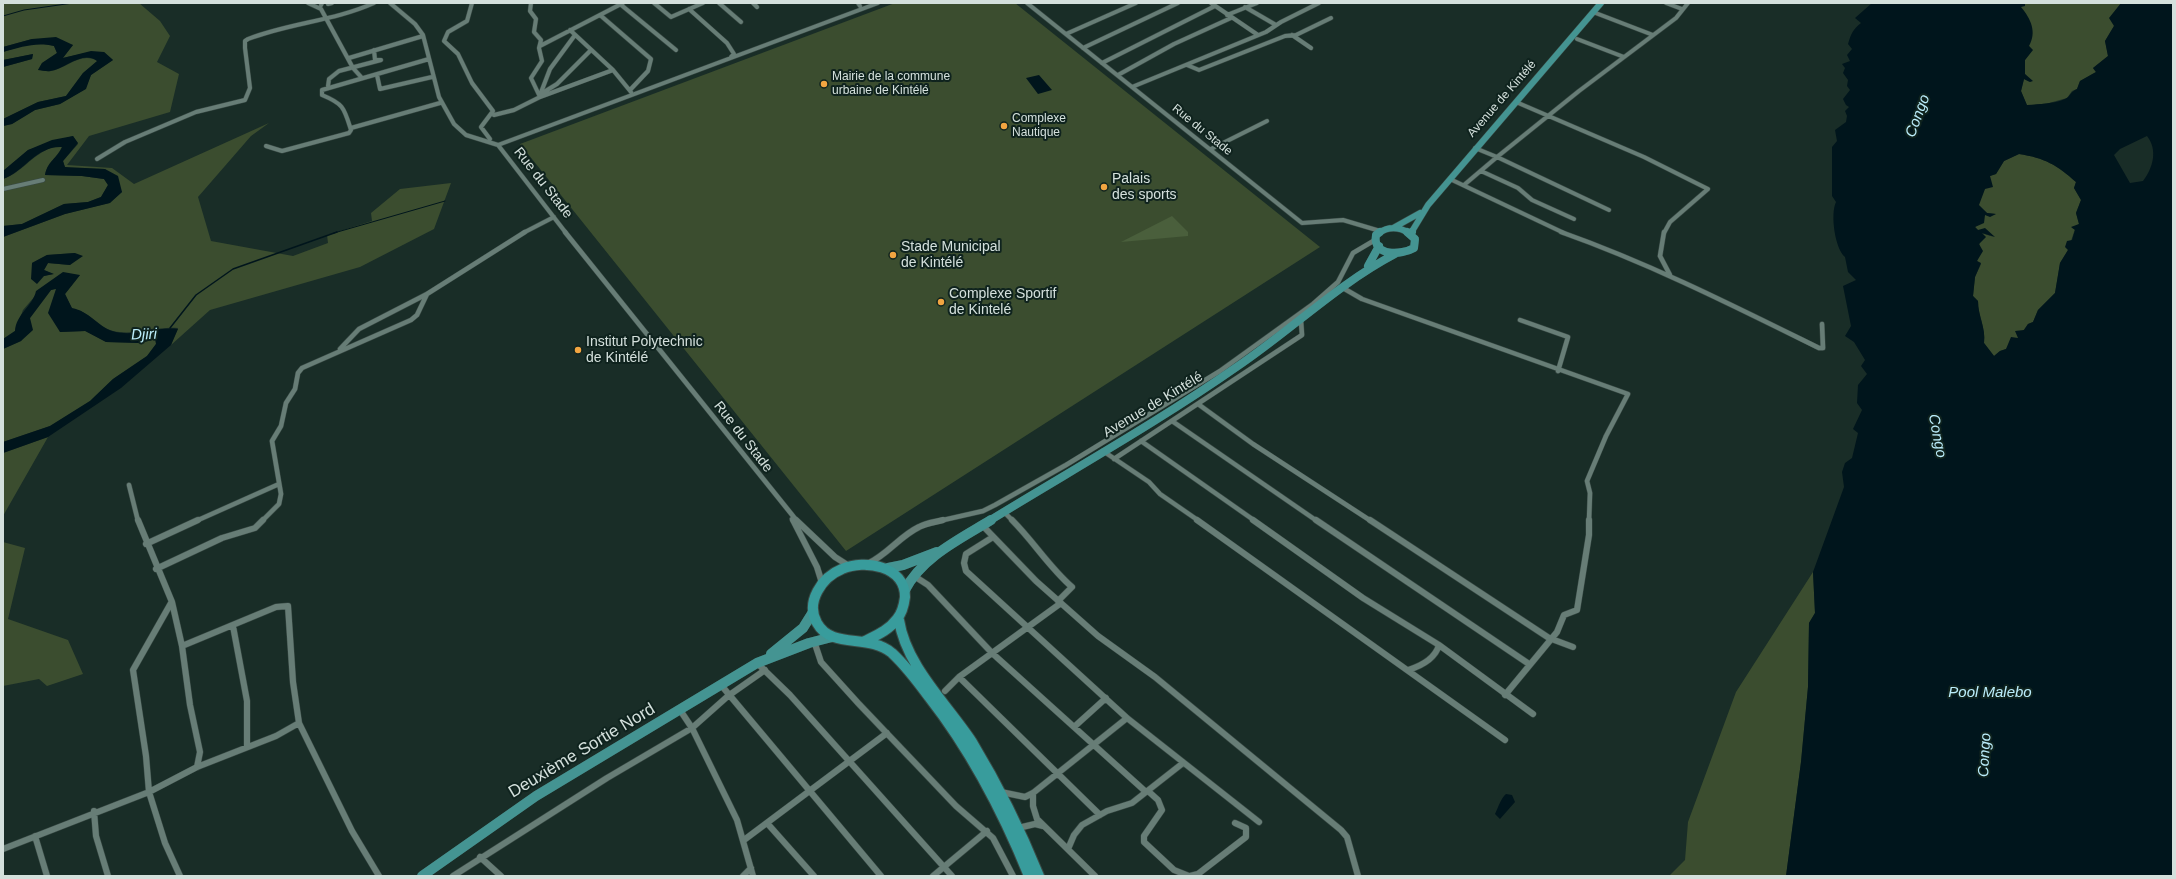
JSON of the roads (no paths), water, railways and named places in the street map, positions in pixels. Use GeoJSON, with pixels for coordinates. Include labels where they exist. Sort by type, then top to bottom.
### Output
{"type":"FeatureCollection","features":[{"type":"Feature","properties":{"kind":"highway"},"geometry":{"type":"LineString","coordinates":[[869,563],[888,568],[899,578],[905,590],[905,605],[899,620],[884,633],[865,641],[848,642],[832,637],[823,631],[816,622],[813,612],[813,602],[822,583],[830,576],[849,566],[869,563]]}},
{"type":"Feature","properties":{"kind":"highway"},"geometry":{"type":"LineString","coordinates":[[899,620],[902,635],[918,668],[961,726],[1001,792],[1039,876]]}},
{"type":"Feature","properties":{"kind":"highway"},"geometry":{"type":"LineString","coordinates":[[865,641],[884,647],[893,655],[910,673],[949,723],[969,752],[991,792],[1029,876]]}},
{"type":"Feature","properties":{"kind":"main road","name":"Avenue de Kintélé"},"geometry":{"type":"LineString","coordinates":[[905,590],[913,575],[945,549],[1224,376],[1301,321],[1365,270],[1395,254],[1409,252],[1414,248],[1415,239],[1411,234],[1422,212],[1475,148],[1601,3]]}},
{"type":"Feature","properties":{"kind":"main road","name":"Avenue de Kintélé"},"geometry":{"type":"LineString","coordinates":[[1380,231],[1408,222],[1422,212]]}},
{"type":"Feature","properties":{"kind":"main road"},"geometry":{"type":"LineString","coordinates":[[1393,228],[1411,234]]}},
{"type":"Feature","properties":{"kind":"main road"},"geometry":{"type":"LineString","coordinates":[[1380,231],[1376,235],[1375,240],[1379,246],[1395,254]]}},
{"type":"Feature","properties":{"kind":"main road","name":"Avenue de Kintélé"},"geometry":{"type":"LineString","coordinates":[[1365,270],[1375,257],[1379,246]]}},
{"type":"Feature","properties":{"kind":"main road","name":"Avenue de Kintélé"},"geometry":{"type":"LineString","coordinates":[[888,568],[903,565],[945,549]]}},
{"type":"Feature","properties":{"kind":"main road","name":"Deuxième Sortie Nord"},"geometry":{"type":"LineString","coordinates":[[762,664],[803,628],[813,612]]}},
{"type":"Feature","properties":{"kind":"main road","name":"Deuxième Sortie Nord"},"geometry":{"type":"LineString","coordinates":[[422,876],[536,796],[720,685],[762,664],[814,641],[832,637]]}},
{"type":"Feature","properties":{"kind":"street"},"geometry":{"type":"LineString","coordinates":[[308,3],[321,9],[349,58],[353,68],[362,78]]}},
{"type":"Feature","properties":{"kind":"street"},"geometry":{"type":"LineString","coordinates":[[97,159],[115,146],[130,142],[159,126],[177,121],[195,112],[245,100],[248,97],[251,85],[244,49],[245,41],[282,27],[353,12],[374,3]]}},
{"type":"Feature","properties":{"kind":"street"},"geometry":{"type":"LineString","coordinates":[[390,3],[412,22],[423,36],[432,77],[440,102],[449,119],[463,133],[490,139]]}},
{"type":"Feature","properties":{"kind":"street"},"geometry":{"type":"LineString","coordinates":[[472,3],[467,21],[448,32],[444,41],[458,54],[472,83],[493,111],[481,127],[490,139],[498,145]]}},
{"type":"Feature","properties":{"kind":"street"},"geometry":{"type":"LineString","coordinates":[[531,3],[530,11],[536,19],[534,24],[534,32],[541,40],[540,46],[542,61],[531,78],[540,95]]}},
{"type":"Feature","properties":{"kind":"street"},"geometry":{"type":"LineString","coordinates":[[654,3],[671,17],[703,3]]}},
{"type":"Feature","properties":{"kind":"street"},"geometry":{"type":"LineString","coordinates":[[690,3],[694,6]]}},
{"type":"Feature","properties":{"kind":"street"},"geometry":{"type":"LineString","coordinates":[[719,3],[741,22]]}},
{"type":"Feature","properties":{"kind":"street"},"geometry":{"type":"LineString","coordinates":[[753,3],[757,7]]}},
{"type":"Feature","properties":{"kind":"street","name":"Rue du Stade"},"geometry":{"type":"LineString","coordinates":[[849,566],[835,557],[790,515],[541,202],[498,145],[632,92],[878,3]]}},
{"type":"Feature","properties":{"kind":"street","name":"Rue du Stade"},"geometry":{"type":"LineString","coordinates":[[1027,3],[1302,223],[1343,220],[1380,231]]}},
{"type":"Feature","properties":{"kind":"street"},"geometry":{"type":"LineString","coordinates":[[1066,34],[1136,3]]}},
{"type":"Feature","properties":{"kind":"street"},"geometry":{"type":"LineString","coordinates":[[1083,48],[1178,3]]}},
{"type":"Feature","properties":{"kind":"street"},"geometry":{"type":"LineString","coordinates":[[1211,3],[1258,35]]}},
{"type":"Feature","properties":{"kind":"street"},"geometry":{"type":"LineString","coordinates":[[1227,14],[1257,3]]}},
{"type":"Feature","properties":{"kind":"street"},"geometry":{"type":"LineString","coordinates":[[1132,87],[1258,35],[1319,3]]}},
{"type":"Feature","properties":{"kind":"street"},"geometry":{"type":"LineString","coordinates":[[1666,3],[1682,9]]}},
{"type":"Feature","properties":{"kind":"street"},"geometry":{"type":"LineString","coordinates":[[1464,185],[1550,115],[1676,18],[1688,3]]}},
{"type":"Feature","properties":{"kind":"street"},"geometry":{"type":"LineString","coordinates":[[540,46],[622,4],[676,50]]}},
{"type":"Feature","properties":{"kind":"street"},"geometry":{"type":"LineString","coordinates":[[1102,63],[1214,6]]}},
{"type":"Feature","properties":{"kind":"street"},"geometry":{"type":"LineString","coordinates":[[1246,7],[1276,25]]}},
{"type":"Feature","properties":{"kind":"street"},"geometry":{"type":"LineString","coordinates":[[689,9],[727,43],[734,54],[728,58]]}},
{"type":"Feature","properties":{"kind":"street"},"geometry":{"type":"LineString","coordinates":[[1593,12],[1653,35]]}},
{"type":"Feature","properties":{"kind":"street"},"geometry":{"type":"LineString","coordinates":[[570,30],[613,70],[632,92],[648,71],[651,59],[600,15]]}},
{"type":"Feature","properties":{"kind":"street"},"geometry":{"type":"LineString","coordinates":[[1118,75],[1174,44],[1231,18]]}},
{"type":"Feature","properties":{"kind":"street"},"geometry":{"type":"LineString","coordinates":[[1187,65],[1199,70],[1284,36],[1299,34],[1331,18]]}},
{"type":"Feature","properties":{"kind":"street"},"geometry":{"type":"LineString","coordinates":[[540,95],[548,74],[559,56],[573,42],[575,35]]}},
{"type":"Feature","properties":{"kind":"street"},"geometry":{"type":"LineString","coordinates":[[1292,35],[1311,48]]}},
{"type":"Feature","properties":{"kind":"street"},"geometry":{"type":"LineString","coordinates":[[349,58],[423,36]]}},
{"type":"Feature","properties":{"kind":"street"},"geometry":{"type":"LineString","coordinates":[[1577,39],[1624,57]]}},
{"type":"Feature","properties":{"kind":"street"},"geometry":{"type":"LineString","coordinates":[[328,86],[329,79],[337,72],[381,60],[375,60],[374,50]]}},
{"type":"Feature","properties":{"kind":"street"},"geometry":{"type":"LineString","coordinates":[[494,115],[514,110],[540,95],[566,77],[591,50]]}},
{"type":"Feature","properties":{"kind":"street"},"geometry":{"type":"LineString","coordinates":[[266,146],[282,151],[349,133],[351,128],[344,108],[338,102],[322,95],[322,90],[328,86],[377,75],[429,59]]}},
{"type":"Feature","properties":{"kind":"street"},"geometry":{"type":"LineString","coordinates":[[540,95],[613,70]]}},
{"type":"Feature","properties":{"kind":"street"},"geometry":{"type":"LineString","coordinates":[[377,75],[380,89],[432,77]]}},
{"type":"Feature","properties":{"kind":"street"},"geometry":{"type":"LineString","coordinates":[[351,128],[440,102]]}},
{"type":"Feature","properties":{"kind":"street"},"geometry":{"type":"LineString","coordinates":[[1516,102],[1550,115],[1644,157],[1708,189],[1670,222],[1664,232],[1660,256],[1672,277]]}},
{"type":"Feature","properties":{"kind":"street"},"geometry":{"type":"LineString","coordinates":[[1211,149],[1267,121]]}},
{"type":"Feature","properties":{"kind":"street"},"geometry":{"type":"LineString","coordinates":[[1475,148],[1609,210]]}},
{"type":"Feature","properties":{"kind":"street"},"geometry":{"type":"LineString","coordinates":[[1481,170],[1518,188],[1532,200],[1574,219]]}},
{"type":"Feature","properties":{"kind":"street"},"geometry":{"type":"LineString","coordinates":[[1450,179],[1556,230],[1617,252],[1731,304],[1819,348],[1823,348],[1824,345],[1822,324]]}},
{"type":"Feature","properties":{"kind":"street"},"geometry":{"type":"LineString","coordinates":[[3,188],[43,180]]}},
{"type":"Feature","properties":{"kind":"street"},"geometry":{"type":"LineString","coordinates":[[331,355],[347,344],[354,333],[359,329],[427,294],[510,240],[554,217]]}},
{"type":"Feature","properties":{"kind":"street"},"geometry":{"type":"LineString","coordinates":[[869,563],[882,557],[903,537],[920,526],[983,511],[1002,502],[1220,370],[1313,304],[1338,282],[1353,253],[1375,240]]}},
{"type":"Feature","properties":{"kind":"street"},"geometry":{"type":"LineString","coordinates":[[1343,288],[1362,299],[1488,343],[1558,371],[1628,394],[1606,436],[1587,482],[1590,493],[1588,535],[1577,610],[1564,615],[1557,632],[1550,638],[1535,660],[1529,664],[1513,688],[1505,695]]}},
{"type":"Feature","properties":{"kind":"street"},"geometry":{"type":"LineString","coordinates":[[156,569],[222,538],[255,528],[279,504],[281,494],[272,441],[281,426],[286,403],[295,389],[298,373],[302,368],[411,320],[417,315],[427,294]]}},
{"type":"Feature","properties":{"kind":"street"},"geometry":{"type":"LineString","coordinates":[[1520,320],[1568,337],[1558,371]]}},
{"type":"Feature","properties":{"kind":"street"},"geometry":{"type":"LineString","coordinates":[[1114,459],[1302,335],[1304,332],[1301,321]]}},
{"type":"Feature","properties":{"kind":"street"},"geometry":{"type":"LineString","coordinates":[[1198,404],[1293,470],[1550,638],[1573,647]]}},
{"type":"Feature","properties":{"kind":"street"},"geometry":{"type":"LineString","coordinates":[[1172,421],[1195,440],[1529,664]]}},
{"type":"Feature","properties":{"kind":"street"},"geometry":{"type":"LineString","coordinates":[[1141,441],[1363,598],[1439,645],[1505,695],[1533,714]]}},
{"type":"Feature","properties":{"kind":"street"},"geometry":{"type":"LineString","coordinates":[[1102,451],[1149,482],[1160,494],[1505,740]]}},
{"type":"Feature","properties":{"kind":"street"},"geometry":{"type":"LineString","coordinates":[[146,544],[279,484]]}},
{"type":"Feature","properties":{"kind":"street"},"geometry":{"type":"LineString","coordinates":[[129,485],[136,516],[146,544],[172,602],[182,646],[190,705],[200,752],[198,767]]}},
{"type":"Feature","properties":{"kind":"street"},"geometry":{"type":"LineString","coordinates":[[945,691],[959,678],[1028,628],[1060,602],[1072,588],[1054,571],[1031,539],[1004,512]]}},
{"type":"Feature","properties":{"kind":"street","name":"Rue du Stade"},"geometry":{"type":"LineString","coordinates":[[790,515],[807,545],[822,583]]}},
{"type":"Feature","properties":{"kind":"street"},"geometry":{"type":"LineString","coordinates":[[983,526],[992,537],[1098,636],[1155,677],[1341,830],[1347,837],[1358,876]]}},
{"type":"Feature","properties":{"kind":"street"},"geometry":{"type":"LineString","coordinates":[[992,537],[966,554],[964,563],[965,567],[1028,628],[1127,718],[1260,822]]}},
{"type":"Feature","properties":{"kind":"street"},"geometry":{"type":"LineString","coordinates":[[913,575],[928,585],[992,653],[1094,745],[1158,800],[1162,810],[1144,836],[1144,842],[1174,870],[1190,876],[1198,874],[1246,837],[1246,828],[1235,823]]}},
{"type":"Feature","properties":{"kind":"street"},"geometry":{"type":"LineString","coordinates":[[172,602],[132,670],[146,756],[149,792],[165,843],[180,876]]}},
{"type":"Feature","properties":{"kind":"street"},"geometry":{"type":"LineString","coordinates":[[182,646],[283,604],[288,606],[298,723],[352,831],[379,876]]}},
{"type":"Feature","properties":{"kind":"street"},"geometry":{"type":"LineString","coordinates":[[233,626],[247,704],[249,734],[247,747]]}},
{"type":"Feature","properties":{"kind":"street"},"geometry":{"type":"LineString","coordinates":[[814,641],[817,653],[824,664],[956,806],[987,831],[993,838],[1013,876]]}},
{"type":"Feature","properties":{"kind":"street"},"geometry":{"type":"LineString","coordinates":[[1408,670],[1423,664],[1436,653],[1439,645]]}},
{"type":"Feature","properties":{"kind":"street"},"geometry":{"type":"LineString","coordinates":[[453,876],[480,857],[607,778],[692,728],[762,664],[848,762],[952,876]]}},
{"type":"Feature","properties":{"kind":"street"},"geometry":{"type":"LineString","coordinates":[[959,678],[1100,815]]}},
{"type":"Feature","properties":{"kind":"street"},"geometry":{"type":"LineString","coordinates":[[720,685],[808,792],[881,876]]}},
{"type":"Feature","properties":{"kind":"street"},"geometry":{"type":"LineString","coordinates":[[1074,727],[1106,698]]}},
{"type":"Feature","properties":{"kind":"street"},"geometry":{"type":"LineString","coordinates":[[680,710],[692,728],[737,820],[744,840],[753,876]]}},
{"type":"Feature","properties":{"kind":"street"},"geometry":{"type":"LineString","coordinates":[[1001,792],[1025,797],[1033,793],[1127,718]]}},
{"type":"Feature","properties":{"kind":"street"},"geometry":{"type":"LineString","coordinates":[[3,849],[94,811],[149,792],[198,767],[276,736],[298,723]]}},
{"type":"Feature","properties":{"kind":"street"},"geometry":{"type":"LineString","coordinates":[[744,840],[887,733]]}},
{"type":"Feature","properties":{"kind":"street"},"geometry":{"type":"LineString","coordinates":[[1068,849],[1078,830],[1100,815],[1128,805],[1183,763]]}},
{"type":"Feature","properties":{"kind":"street"},"geometry":{"type":"LineString","coordinates":[[1033,793],[1034,812],[1042,826],[1095,876]]}},
{"type":"Feature","properties":{"kind":"street"},"geometry":{"type":"LineString","coordinates":[[94,811],[96,836],[108,876]]}},
{"type":"Feature","properties":{"kind":"street"},"geometry":{"type":"LineString","coordinates":[[767,823],[814,876]]}},
{"type":"Feature","properties":{"kind":"street"},"geometry":{"type":"LineString","coordinates":[[1018,828],[1034,824],[1042,826]]}},
{"type":"Feature","properties":{"kind":"street"},"geometry":{"type":"LineString","coordinates":[[933,876],[987,831]]}},
{"type":"Feature","properties":{"kind":"street"},"geometry":{"type":"LineString","coordinates":[[35,836],[47,876]]}},
{"type":"Feature","properties":{"kind":"street"},"geometry":{"type":"LineString","coordinates":[[480,857],[501,876]]}},
{"type":"Feature","properties":{"kind":"street"},"geometry":{"type":"LineString","coordinates":[[743,876],[751,868]]}},
{"type":"Feature","properties":{"kind":"water","name":"Pool Malebo"},"geometry":{"type":"Polygon","coordinates":[[[1872,3],[2025,4],[2025,6],[2021,7],[2028,16],[2033,31],[2033,36],[2029,46],[2033,50],[2025,60],[2025,74],[2033,81],[2030,82],[2024,79],[2021,91],[2027,105],[2051,103],[2065,99],[2077,89],[2080,81],[2096,72],[2093,68],[2108,56],[2105,41],[2114,26],[2109,18],[2121,3],[2173,3],[2173,876],[1786,876],[1801,762],[1808,687],[1809,623],[1815,613],[1813,572],[1844,487],[1842,472],[1845,463],[1852,458],[1858,433],[1853,429],[1862,410],[1857,403],[1858,385],[1867,374],[1861,366],[1865,360],[1854,342],[1845,336],[1851,326],[1843,286],[1856,280],[1848,272],[1845,257],[1841,253],[1836,239],[1833,215],[1836,202],[1832,196],[1832,147],[1837,141],[1835,130],[1846,122],[1847,116],[1845,111],[1849,107],[1843,99],[1850,90],[1847,86],[1848,80],[1843,73],[1845,68],[1842,64],[1850,61],[1847,55],[1852,49],[1848,44],[1850,37],[1856,27],[1861,23],[1855,18],[1872,3]],[[2147,136],[2120,149],[2114,155],[2130,183],[2143,181],[2152,165],[2152,147],[2147,136]],[[2019,154],[2004,161],[1996,174],[1990,176],[1993,187],[1985,189],[1979,205],[1987,213],[1996,214],[1990,217],[1985,215],[1984,223],[1975,227],[1978,230],[1985,228],[1995,237],[1982,233],[1986,237],[1979,244],[1983,251],[1977,261],[1981,263],[1975,277],[1973,296],[1978,301],[1984,332],[1984,343],[1994,356],[2000,351],[2006,349],[2011,337],[2018,338],[2015,331],[2024,330],[2028,324],[2033,322],[2038,310],[2055,293],[2060,263],[2068,250],[2065,247],[2067,241],[2072,240],[2075,230],[2071,227],[2079,224],[2076,213],[2081,200],[2074,188],[2076,182],[2063,171],[2050,163],[2019,154]]]}},
{"type":"Feature","properties":{"kind":"water"},"geometry":{"type":"Polygon","coordinates":[[[56,37],[73,45],[63,58],[91,51],[104,52],[113,60],[91,75],[86,89],[60,104],[35,110],[12,124],[3,126],[3,119],[38,102],[66,96],[83,73],[97,61],[91,58],[80,59],[56,70],[47,71],[38,70],[42,63],[57,53],[54,46],[35,45],[3,52],[3,47],[32,39],[56,37]]]}},
{"type":"Feature","properties":{"kind":"water"},"geometry":{"type":"Polygon","coordinates":[[[33,54],[32,59],[3,67],[3,60],[33,54]]]}},
{"type":"Feature","properties":{"kind":"water"},"geometry":{"type":"Polygon","coordinates":[[[1039,75],[1052,90],[1038,94],[1026,78],[1039,75]]]}},
{"type":"Feature","properties":{"kind":"water"},"geometry":{"type":"Polygon","coordinates":[[[73,136],[78,143],[63,161],[65,167],[105,169],[118,176],[122,192],[110,203],[65,214],[3,237],[3,226],[22,224],[64,204],[88,202],[101,197],[108,185],[104,179],[82,176],[45,175],[48,166],[62,147],[45,150],[11,175],[3,179],[3,171],[28,150],[52,140],[73,136]]]}},
{"type":"Feature","properties":{"kind":"water"},"geometry":{"type":"Polygon","coordinates":[[[75,253],[83,256],[70,265],[48,263],[44,270],[54,274],[44,276],[37,284],[31,279],[32,263],[47,255],[75,253]]]}},
{"type":"Feature","properties":{"kind":"water","name":"Djiri"},"geometry":{"type":"Polygon","coordinates":[[[63,272],[80,275],[65,294],[72,308],[88,315],[107,329],[120,333],[137,333],[162,329],[178,329],[171,345],[121,388],[48,437],[3,453],[3,442],[50,426],[90,401],[113,379],[147,356],[156,344],[155,339],[140,343],[106,342],[85,331],[60,332],[48,313],[56,289],[51,290],[30,318],[33,330],[21,341],[3,349],[3,339],[15,331],[18,320],[32,301],[36,291],[63,272]]]}},
{"type":"Feature","properties":{"kind":"water"},"geometry":{"type":"Polygon","coordinates":[[[1506,794],[1512,795],[1515,802],[1500,819],[1495,814],[1506,794]]]}},
{"type":"Feature","properties":{"kind":"waterway"},"geometry":{"type":"LineString","coordinates":[[3,16],[24,10],[73,3]]}},
{"type":"Feature","properties":{"kind":"waterway"},"geometry":{"type":"LineString","coordinates":[[335,233],[445,201]]}},
{"type":"Feature","properties":{"kind":"waterway"},"geometry":{"type":"LineString","coordinates":[[170,328],[196,295],[233,269],[335,233]]}},
{"type":"Feature","properties":{"kind":"place","name":"Mairie de la commune urbaine de Kintélé"},"geometry":{"type":"Point","coordinates":[824,84]}},
{"type":"Feature","properties":{"kind":"place","name":"Complexe Nautique"},"geometry":{"type":"Point","coordinates":[1004,126]}},
{"type":"Feature","properties":{"kind":"place","name":"Palais des sports"},"geometry":{"type":"Point","coordinates":[1104,187]}},
{"type":"Feature","properties":{"kind":"place","name":"Stade Municipal de Kintélé"},"geometry":{"type":"Point","coordinates":[893,255]}},
{"type":"Feature","properties":{"kind":"place","name":"Complexe Sportif de Kintelé"},"geometry":{"type":"Point","coordinates":[941,302]}},
{"type":"Feature","properties":{"kind":"place","name":"Institut Polytechnic de Kintélé"},"geometry":{"type":"Point","coordinates":[578,350]}},
{"type":"Feature","properties":{"kind":"water label","name":"Congo"},"geometry":{"type":"Point","coordinates":[1918,116]}},
{"type":"Feature","properties":{"kind":"water label","name":"Congo"},"geometry":{"type":"Point","coordinates":[1937,436]}},
{"type":"Feature","properties":{"kind":"water label","name":"Congo"},"geometry":{"type":"Point","coordinates":[1985,755]}}]}
